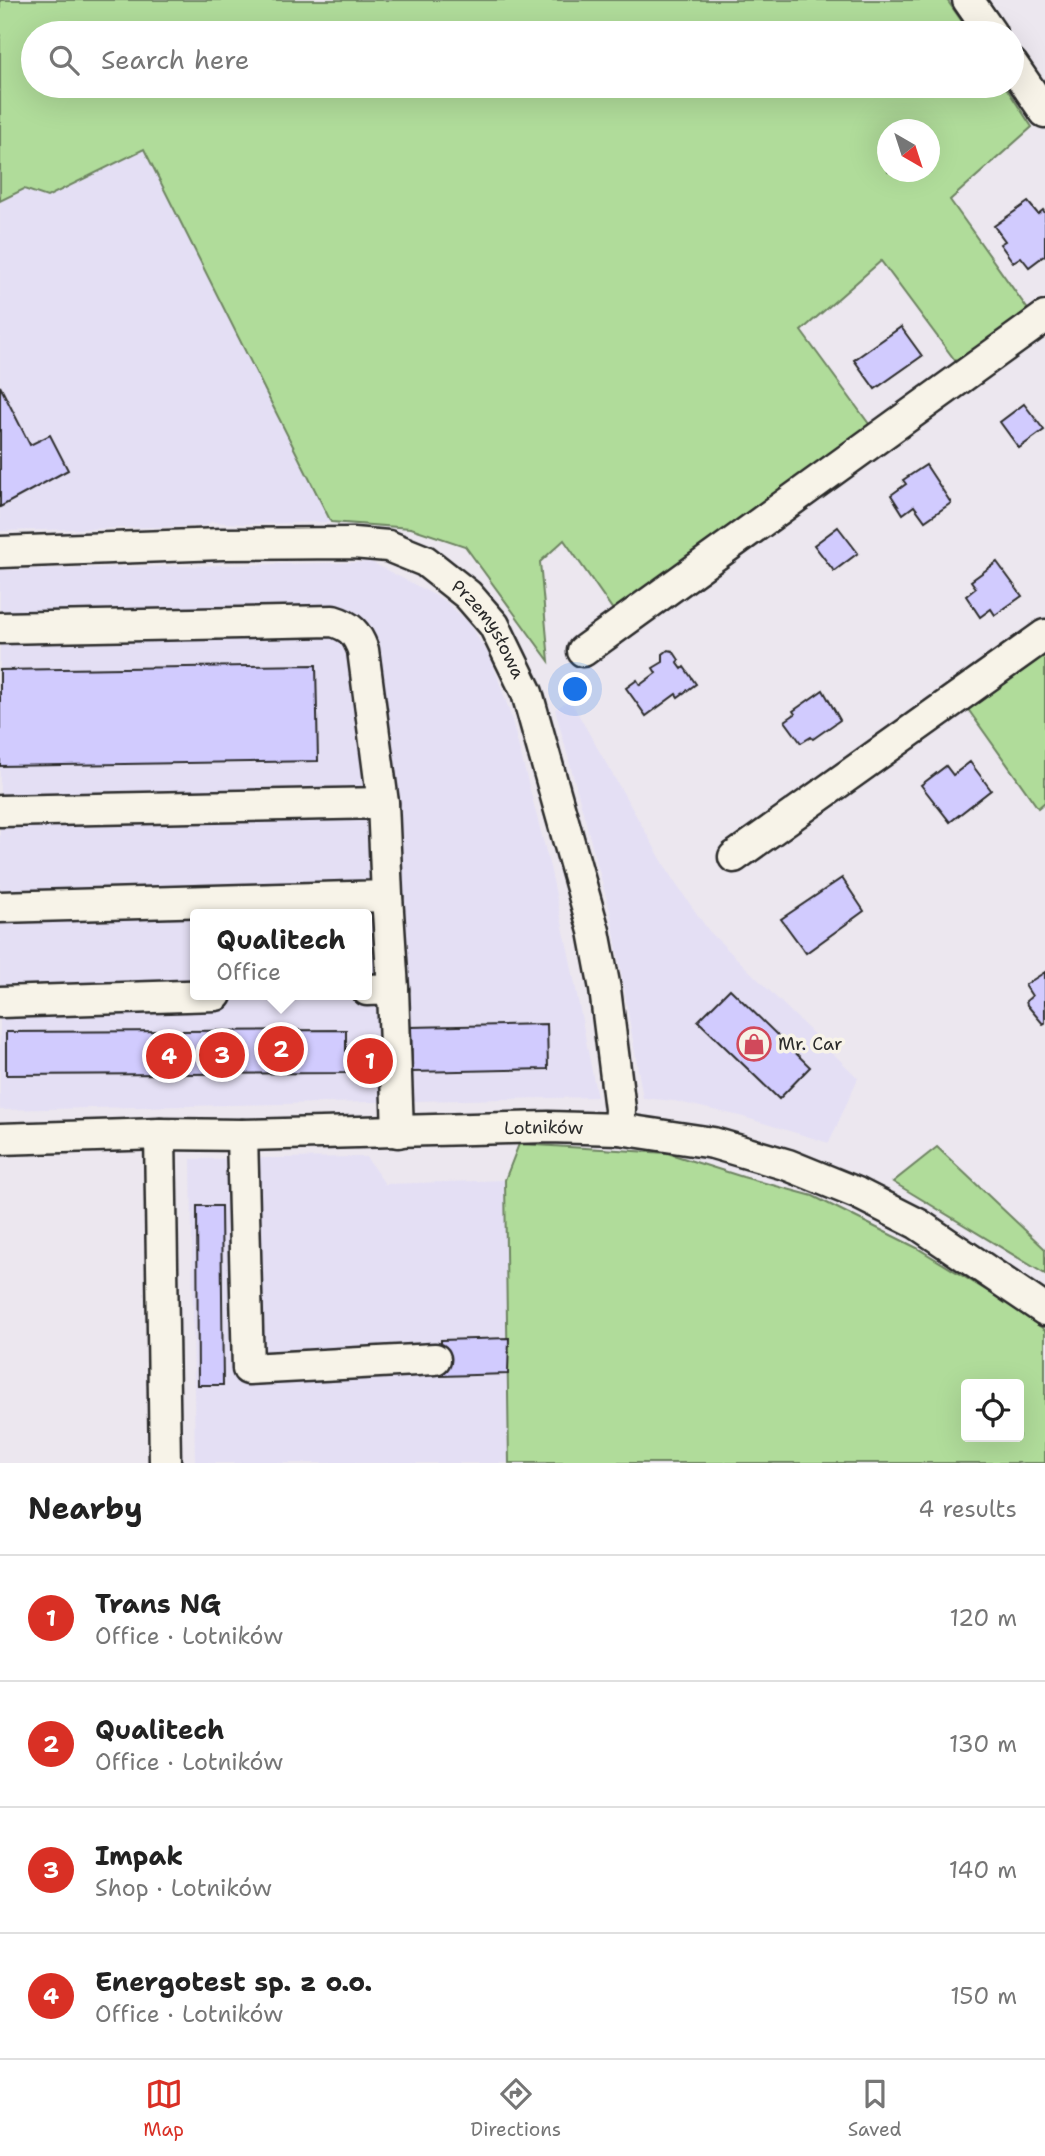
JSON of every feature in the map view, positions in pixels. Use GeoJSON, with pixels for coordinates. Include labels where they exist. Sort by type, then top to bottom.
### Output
{"type":"FeatureCollection","features":[{"type":"Feature","properties":{"kind":"street"},"geometry":{"type":"LineString","coordinates":[[968,0],[983,21]]}},
{"type":"Feature","properties":{"kind":"street"},"geometry":{"type":"LineString","coordinates":[[1024,81],[1045,112]]}},
{"type":"Feature","properties":{"kind":"street"},"geometry":{"type":"LineString","coordinates":[[583,651],[1045,317]]}},
{"type":"Feature","properties":{"kind":"street","name":"Przemysłowa"},"geometry":{"type":"LineString","coordinates":[[0,552],[222,544],[353,543],[388,546],[425,561],[468,595],[494,625],[531,705],[594,931],[605,989],[620,1109],[619,1129]]}},
{"type":"Feature","properties":{"kind":"street"},"geometry":{"type":"LineString","coordinates":[[0,628],[333,621],[348,626],[358,636],[363,650],[383,803],[387,896],[380,989],[398,1132]]}},
{"type":"Feature","properties":{"kind":"street"},"geometry":{"type":"LineString","coordinates":[[734,857],[1045,635]]}},
{"type":"Feature","properties":{"kind":"street"},"geometry":{"type":"LineString","coordinates":[[0,811],[383,803]]}},
{"type":"Feature","properties":{"kind":"street"},"geometry":{"type":"LineString","coordinates":[[0,907],[387,896]]}},
{"type":"Feature","properties":{"kind":"street"},"geometry":{"type":"LineString","coordinates":[[0,1002],[190,996]]}},
{"type":"Feature","properties":{"kind":"street","name":"Lotników"},"geometry":{"type":"LineString","coordinates":[[0,1139],[160,1133],[242,1135],[548,1127],[619,1129],[713,1143],[788,1165],[857,1194],[918,1224],[1045,1310]]}},
{"type":"Feature","properties":{"kind":"street"},"geometry":{"type":"LineString","coordinates":[[160,1133],[165,1463]]}},
{"type":"Feature","properties":{"kind":"street"},"geometry":{"type":"LineString","coordinates":[[242,1135],[248,1368],[435,1359]]}},
{"type":"Feature","properties":{"kind":"shaded area"},"geometry":{"type":"Polygon","coordinates":[[[144,149],[331,522],[211,522],[205,526],[0,531],[0,201],[24,189],[144,149]]]}},
{"type":"Feature","properties":{"kind":"shaded area"},"geometry":{"type":"Polygon","coordinates":[[[371,562],[444,600],[467,621],[491,658],[510,713],[550,867],[597,1097],[0,1110],[0,570],[371,562]]]}},
{"type":"Feature","properties":{"kind":"shaded area"},"geometry":{"type":"Polygon","coordinates":[[[570,700],[673,880],[709,931],[858,1078],[829,1143],[740,1116],[674,1101],[643,1098],[611,915],[555,709],[570,700]]]}},
{"type":"Feature","properties":{"kind":"shaded area"},"geometry":{"type":"Polygon","coordinates":[[[366,1157],[385,1184],[505,1180],[509,1463],[195,1463],[191,1159],[366,1157]]]}},
{"type":"Feature","properties":{"kind":"green space"},"geometry":{"type":"Polygon","coordinates":[[[0,0],[947,0],[962,21],[21,21],[21,98],[1013,98],[1032,127],[950,200],[1029,311],[960,367],[881,261],[801,331],[872,428],[616,614],[564,540],[540,562],[549,661],[465,546],[411,528],[331,522],[144,149],[47,197],[24,189],[0,201],[0,0]]]}},
{"type":"Feature","properties":{"kind":"green space"},"geometry":{"type":"Polygon","coordinates":[[[1045,650],[1045,802],[1038,808],[965,705],[1045,650]]]}},
{"type":"Feature","properties":{"kind":"green space"},"geometry":{"type":"Polygon","coordinates":[[[519,1144],[667,1153],[813,1196],[917,1248],[1007,1303],[1045,1330],[1045,1463],[509,1463],[505,1180],[519,1144]]]}},
{"type":"Feature","properties":{"kind":"green space"},"geometry":{"type":"Polygon","coordinates":[[[937,1147],[1045,1249],[1045,1274],[893,1182],[937,1147]]]}},
{"type":"Feature","properties":{"kind":"building"},"geometry":{"type":"Polygon","coordinates":[[[1028,202],[1038,214],[1043,210],[1045,213],[1045,255],[1029,267],[1021,257],[1013,262],[1000,244],[1005,241],[994,226],[1028,202]]]}},
{"type":"Feature","properties":{"kind":"building"},"geometry":{"type":"Polygon","coordinates":[[[901,327],[922,356],[875,389],[854,360],[901,327]]]}},
{"type":"Feature","properties":{"kind":"building"},"geometry":{"type":"Polygon","coordinates":[[[0,386],[30,445],[50,435],[68,470],[0,507],[0,386]]]}},
{"type":"Feature","properties":{"kind":"building"},"geometry":{"type":"Polygon","coordinates":[[[1024,404],[1044,430],[1019,448],[1000,422],[1024,404]]]}},
{"type":"Feature","properties":{"kind":"building"},"geometry":{"type":"Polygon","coordinates":[[[926,465],[951,503],[925,521],[914,506],[903,514],[891,495],[906,484],[903,480],[926,465]]]}},
{"type":"Feature","properties":{"kind":"building"},"geometry":{"type":"Polygon","coordinates":[[[838,527],[858,553],[834,571],[814,545],[838,527]]]}},
{"type":"Feature","properties":{"kind":"building"},"geometry":{"type":"Polygon","coordinates":[[[997,562],[1022,596],[995,615],[991,609],[980,617],[966,596],[976,588],[971,581],[997,562]]]}},
{"type":"Feature","properties":{"kind":"building"},"geometry":{"type":"Polygon","coordinates":[[[668,650],[673,651],[679,660],[677,662],[696,684],[678,697],[676,694],[646,716],[626,688],[637,680],[640,685],[656,673],[653,668],[663,662],[663,654],[668,650]]]}},
{"type":"Feature","properties":{"kind":"building"},"geometry":{"type":"Polygon","coordinates":[[[316,665],[318,761],[0,766],[0,670],[316,665]]]}},
{"type":"Feature","properties":{"kind":"building"},"geometry":{"type":"Polygon","coordinates":[[[823,690],[840,720],[813,739],[811,737],[801,743],[785,721],[795,714],[793,711],[823,690]]]}},
{"type":"Feature","properties":{"kind":"building"},"geometry":{"type":"Polygon","coordinates":[[[970,762],[991,790],[950,822],[921,785],[946,766],[953,775],[970,762]]]}},
{"type":"Feature","properties":{"kind":"building"},"geometry":{"type":"Polygon","coordinates":[[[842,878],[864,911],[806,953],[781,919],[842,878]]]}},
{"type":"Feature","properties":{"kind":"building"},"geometry":{"type":"Polygon","coordinates":[[[1045,972],[1043,1024],[1027,1005],[1026,1001],[1032,996],[1025,985],[1045,972]]]}},
{"type":"Feature","properties":{"kind":"building","name":"Mr. Car"},"geometry":{"type":"Polygon","coordinates":[[[730,989],[810,1067],[779,1099],[698,1021],[730,989]]]}},
{"type":"Feature","properties":{"kind":"building"},"geometry":{"type":"Polygon","coordinates":[[[547,1024],[548,1069],[412,1072],[411,1027],[547,1024]]]}},
{"type":"Feature","properties":{"kind":"building"},"geometry":{"type":"Polygon","coordinates":[[[346,1030],[346,1073],[6,1075],[6,1032],[346,1030]]]}},
{"type":"Feature","properties":{"kind":"building"},"geometry":{"type":"Polygon","coordinates":[[[358,1045],[381,1045],[382,1073],[359,1074],[358,1045]]]}},
{"type":"Feature","properties":{"kind":"building"},"geometry":{"type":"Polygon","coordinates":[[[197,1206],[221,1206],[223,1385],[198,1385],[197,1206]]]}},
{"type":"Feature","properties":{"kind":"building"},"geometry":{"type":"Polygon","coordinates":[[[509,1338],[508,1374],[441,1376],[441,1340],[509,1338]]]}},
{"type":"Feature","properties":{"kind":"place","name":"Mr. Car"},"geometry":{"type":"Point","coordinates":[754,1044]}},
{"type":"Feature","properties":{"kind":"place","name":"Qualitech"},"geometry":{"type":"Point","coordinates":[281,1049]}},
{"type":"Feature","properties":{"kind":"place","name":"Impak"},"geometry":{"type":"Point","coordinates":[222,1055]}},
{"type":"Feature","properties":{"kind":"place","name":"Energotest sp. z o.o."},"geometry":{"type":"Point","coordinates":[169,1056]}},
{"type":"Feature","properties":{"kind":"place","name":"Trans NG"},"geometry":{"type":"Point","coordinates":[370,1061]}}]}
